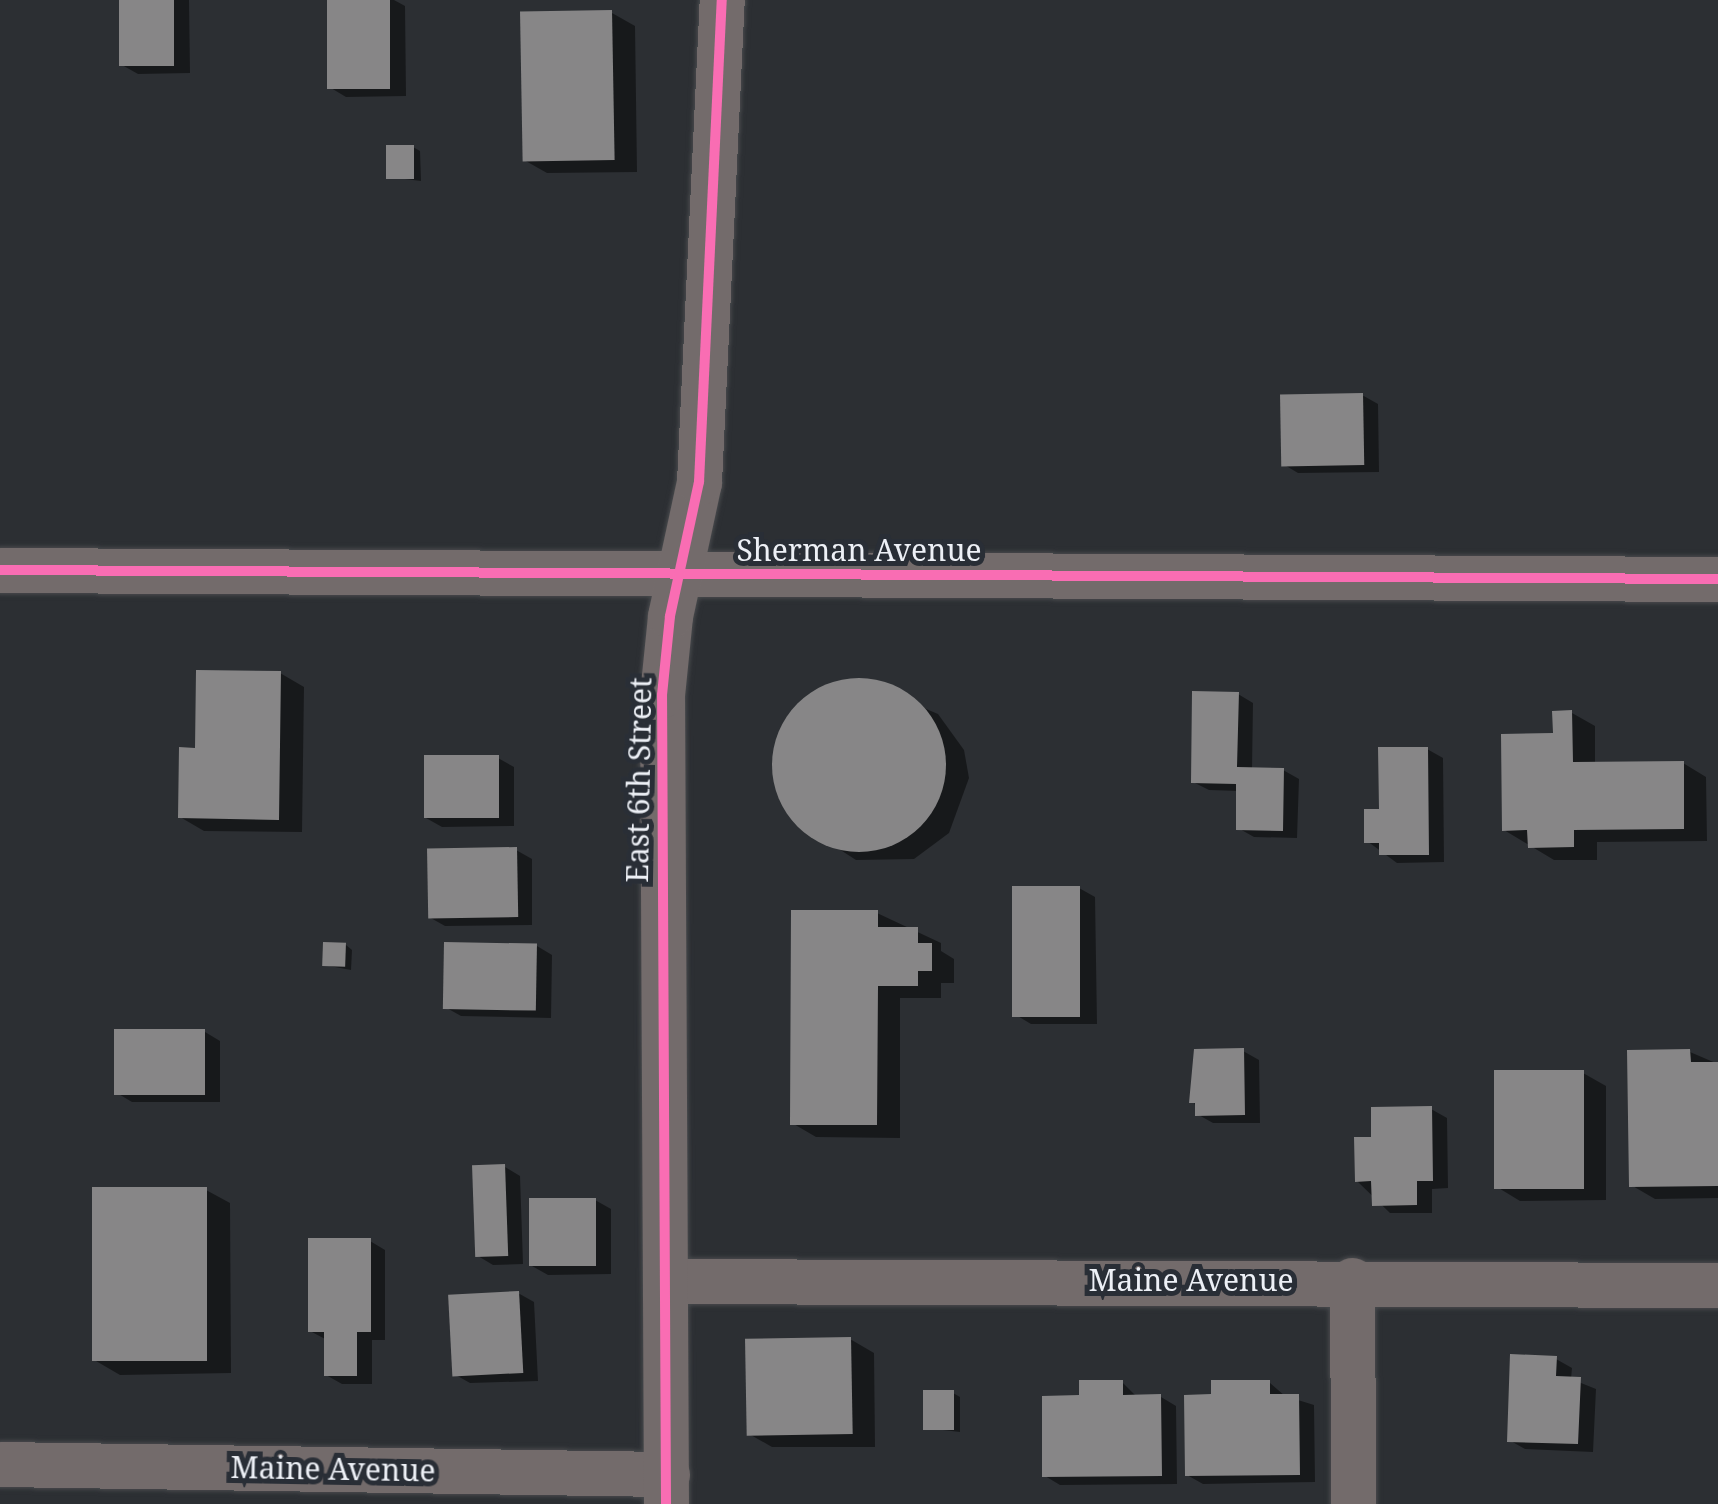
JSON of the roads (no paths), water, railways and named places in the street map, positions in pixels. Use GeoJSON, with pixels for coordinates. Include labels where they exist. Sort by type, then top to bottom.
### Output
{"type":"FeatureCollection","features":[{"type":"Feature","properties":{"kind":"street","name":"East 6th Street"},"geometry":{"type":"LineString","coordinates":[[667,1489],[662,695],[699,482],[722,0]]}},
{"type":"Feature","properties":{"kind":"street","name":"Sherman Avenue"},"geometry":{"type":"LineString","coordinates":[[0,570],[1718,579]]}},
{"type":"Feature","properties":{"kind":"street","name":"Maine Avenue"},"geometry":{"type":"LineString","coordinates":[[665,1281],[1352,1280],[1718,1285]]}},
{"type":"Feature","properties":{"kind":"street"},"geometry":{"type":"LineString","coordinates":[[1352,1280],[1353,1504]]}},
{"type":"Feature","properties":{"kind":"street","name":"Maine Avenue"},"geometry":{"type":"LineString","coordinates":[[0,1464],[667,1489]]}}]}
